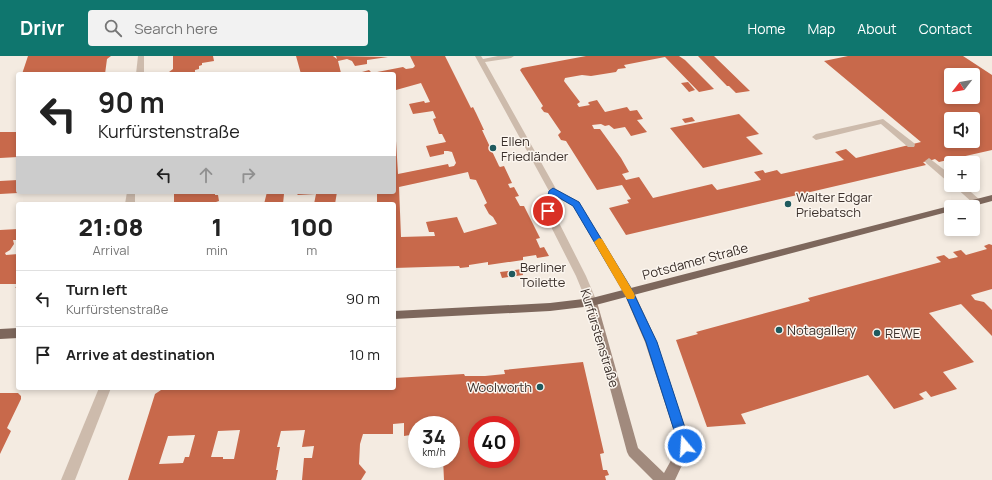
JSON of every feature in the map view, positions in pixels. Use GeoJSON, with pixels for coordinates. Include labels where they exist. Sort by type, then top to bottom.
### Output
{"type":"FeatureCollection","features":[{"type":"Feature","properties":{"kind":"main road"},"geometry":{"type":"LineString","coordinates":[[980,201],[992,198]]}},
{"type":"Feature","properties":{"kind":"main road","name":"Potsdamer Straße"},"geometry":{"type":"LineString","coordinates":[[396,315],[550,307],[592,302],[944,210]]}},
{"type":"Feature","properties":{"kind":"main road"},"geometry":{"type":"LineString","coordinates":[[0,334],[16,333]]}},
{"type":"Feature","properties":{"kind":"street"},"geometry":{"type":"LineString","coordinates":[[140,72],[141,56]]}},
{"type":"Feature","properties":{"kind":"street"},"geometry":{"type":"LineString","coordinates":[[511,56],[480,59],[553,191],[576,204],[629,292],[652,342],[685,446],[668,480]]}},
{"type":"Feature","properties":{"kind":"street"},"geometry":{"type":"LineString","coordinates":[[816,137],[882,121],[911,145]]}},
{"type":"Feature","properties":{"kind":"street"},"geometry":{"type":"LineString","coordinates":[[929,161],[944,174]]}},
{"type":"Feature","properties":{"kind":"street","name":"Kurfürstenstraße"},"geometry":{"type":"LineString","coordinates":[[553,191],[548,211],[581,276],[592,302],[633,452],[662,480]]}},
{"type":"Feature","properties":{"kind":"street"},"geometry":{"type":"LineString","coordinates":[[965,192],[975,200]]}},
{"type":"Feature","properties":{"kind":"street"},"geometry":{"type":"LineString","coordinates":[[68,480],[104,390]]}},
{"type":"Feature","properties":{"kind":"building"},"geometry":{"type":"Polygon","coordinates":[[[28,56],[111,56],[107,59],[105,72],[23,72],[28,56]]]}},
{"type":"Feature","properties":{"kind":"building"},"geometry":{"type":"Polygon","coordinates":[[[173,56],[213,56],[214,61],[202,63],[202,65],[199,66],[199,69],[195,70],[195,72],[169,72],[173,69],[173,56]]]}},
{"type":"Feature","properties":{"kind":"building"},"geometry":{"type":"Polygon","coordinates":[[[296,56],[333,56],[337,59],[336,56],[388,57],[367,60],[367,64],[355,66],[352,61],[347,59],[338,61],[341,72],[300,72],[296,56]]]}},
{"type":"Feature","properties":{"kind":"building"},"geometry":{"type":"Polygon","coordinates":[[[410,56],[445,56],[471,108],[473,107],[476,113],[484,130],[482,130],[499,166],[504,166],[512,183],[508,184],[510,188],[514,187],[519,196],[515,197],[520,206],[524,206],[540,238],[536,239],[540,248],[544,247],[549,256],[537,258],[536,255],[523,257],[523,260],[488,265],[488,262],[460,268],[459,266],[396,268],[396,202],[377,202],[377,194],[396,194],[396,141],[398,174],[448,164],[449,167],[454,166],[456,163],[452,152],[448,151],[444,151],[444,154],[430,157],[426,146],[446,142],[442,134],[439,134],[433,119],[436,118],[433,111],[413,114],[409,104],[424,101],[425,103],[430,102],[421,83],[396,90],[396,72],[377,72],[403,67],[406,69],[413,68],[415,66],[410,56]],[[468,172],[399,187],[401,237],[435,236],[434,232],[429,232],[426,222],[457,217],[464,233],[497,224],[484,205],[487,203],[476,180],[470,179],[468,172]]]}},
{"type":"Feature","properties":{"kind":"building"},"geometry":{"type":"Polygon","coordinates":[[[586,56],[679,56],[685,60],[714,89],[699,92],[665,57],[624,65],[626,68],[618,69],[616,72],[591,76],[582,75],[565,78],[564,81],[580,102],[577,104],[579,107],[590,105],[588,103],[589,102],[597,100],[605,112],[627,107],[630,111],[637,110],[643,119],[637,120],[647,132],[631,136],[625,127],[614,129],[609,125],[592,125],[594,129],[600,129],[621,158],[629,172],[622,174],[626,180],[639,177],[653,198],[712,184],[717,190],[761,180],[754,172],[763,170],[765,173],[777,170],[781,174],[844,160],[835,152],[846,149],[856,158],[921,142],[824,61],[848,56],[963,56],[992,75],[992,150],[966,156],[944,156],[944,161],[939,162],[935,159],[923,162],[926,165],[626,235],[609,208],[629,203],[627,200],[631,199],[622,185],[597,190],[566,141],[561,140],[558,135],[561,132],[548,113],[544,112],[541,108],[543,106],[520,70],[522,68],[586,56]]]}},
{"type":"Feature","properties":{"kind":"building"},"geometry":{"type":"Polygon","coordinates":[[[698,56],[714,56],[750,91],[736,93],[729,86],[727,86],[698,56]]]}},
{"type":"Feature","properties":{"kind":"building"},"geometry":{"type":"Polygon","coordinates":[[[688,82],[695,90],[689,92],[681,83],[688,82]]]}},
{"type":"Feature","properties":{"kind":"building"},"geometry":{"type":"Polygon","coordinates":[[[739,114],[759,134],[746,137],[763,154],[703,168],[670,128],[739,114]]]}},
{"type":"Feature","properties":{"kind":"building"},"geometry":{"type":"Polygon","coordinates":[[[692,117],[695,121],[685,123],[682,119],[692,117]]]}},
{"type":"Feature","properties":{"kind":"building"},"geometry":{"type":"Polygon","coordinates":[[[0,132],[16,132],[16,157],[0,158],[0,132]]]}},
{"type":"Feature","properties":{"kind":"building"},"geometry":{"type":"Polygon","coordinates":[[[16,180],[16,193],[0,194],[0,181],[16,180]]]}},
{"type":"Feature","properties":{"kind":"building"},"geometry":{"type":"Polygon","coordinates":[[[174,194],[215,194],[218,195],[219,201],[216,202],[174,202],[174,194]]]}},
{"type":"Feature","properties":{"kind":"building"},"geometry":{"type":"Polygon","coordinates":[[[266,194],[284,194],[283,202],[264,202],[266,194]]]}},
{"type":"Feature","properties":{"kind":"building"},"geometry":{"type":"Polygon","coordinates":[[[316,194],[337,194],[335,202],[314,202],[316,194]]]}},
{"type":"Feature","properties":{"kind":"building"},"geometry":{"type":"Polygon","coordinates":[[[16,229],[16,240],[13,240],[14,244],[10,250],[5,253],[6,255],[16,254],[16,284],[0,284],[0,230],[16,229]]]}},
{"type":"Feature","properties":{"kind":"building"},"geometry":{"type":"Polygon","coordinates":[[[989,244],[992,245],[992,289],[971,295],[975,300],[984,302],[992,310],[992,336],[961,304],[929,313],[974,362],[943,372],[957,389],[931,397],[926,391],[919,394],[924,399],[894,409],[868,375],[741,414],[746,424],[707,427],[676,340],[698,334],[696,332],[810,301],[808,298],[941,262],[936,257],[944,255],[949,259],[958,257],[953,252],[961,250],[966,255],[987,249],[984,246],[989,244]]]}},
{"type":"Feature","properties":{"kind":"building","name":"Berliner Toilette"},"geometry":{"type":"Polygon","coordinates":[[[522,269],[523,275],[502,278],[500,272],[522,269]]]}},
{"type":"Feature","properties":{"kind":"building"},"geometry":{"type":"Polygon","coordinates":[[[583,362],[604,453],[600,454],[603,470],[607,470],[609,475],[605,476],[606,480],[444,480],[443,468],[460,468],[460,416],[408,416],[408,435],[404,436],[404,423],[393,424],[393,434],[363,434],[360,444],[359,464],[366,472],[361,480],[302,480],[304,458],[312,458],[314,446],[302,447],[305,430],[281,431],[277,447],[280,447],[276,470],[278,470],[276,480],[128,480],[155,394],[161,390],[396,390],[396,378],[464,374],[465,376],[505,374],[504,370],[583,362]],[[240,430],[218,431],[211,457],[234,459],[240,430]],[[195,435],[168,436],[159,464],[183,463],[185,457],[189,457],[195,435]]]}},
{"type":"Feature","properties":{"kind":"building"},"geometry":{"type":"Polygon","coordinates":[[[0,393],[18,393],[21,396],[21,399],[7,428],[11,431],[0,454],[0,393]]]}},
{"type":"Feature","properties":{"kind":"slow traffic"},"geometry":{"type":"LineString","coordinates":[[599,242],[631,296]]}},
{"type":"Feature","properties":{"kind":"place","name":"Ellen Friedländer"},"geometry":{"type":"Point","coordinates":[493,148]}},
{"type":"Feature","properties":{"kind":"place","name":"Walter Edgar Priebatsch"},"geometry":{"type":"Point","coordinates":[788,204]}},
{"type":"Feature","properties":{"kind":"place","name":"Berliner Toilette"},"geometry":{"type":"Point","coordinates":[512,274]}},
{"type":"Feature","properties":{"kind":"place","name":"Notagallery"},"geometry":{"type":"Point","coordinates":[779,330]}},
{"type":"Feature","properties":{"kind":"place","name":"REWE"},"geometry":{"type":"Point","coordinates":[877,333]}},
{"type":"Feature","properties":{"kind":"place","name":"Woolworth"},"geometry":{"type":"Point","coordinates":[540,387]}},
{"type":"Feature","properties":{"kind":"route"},"geometry":{"type":"LineString","coordinates":[[548,211],[553,191],[576,204],[629,292],[652,342],[685,446]]}}]}
